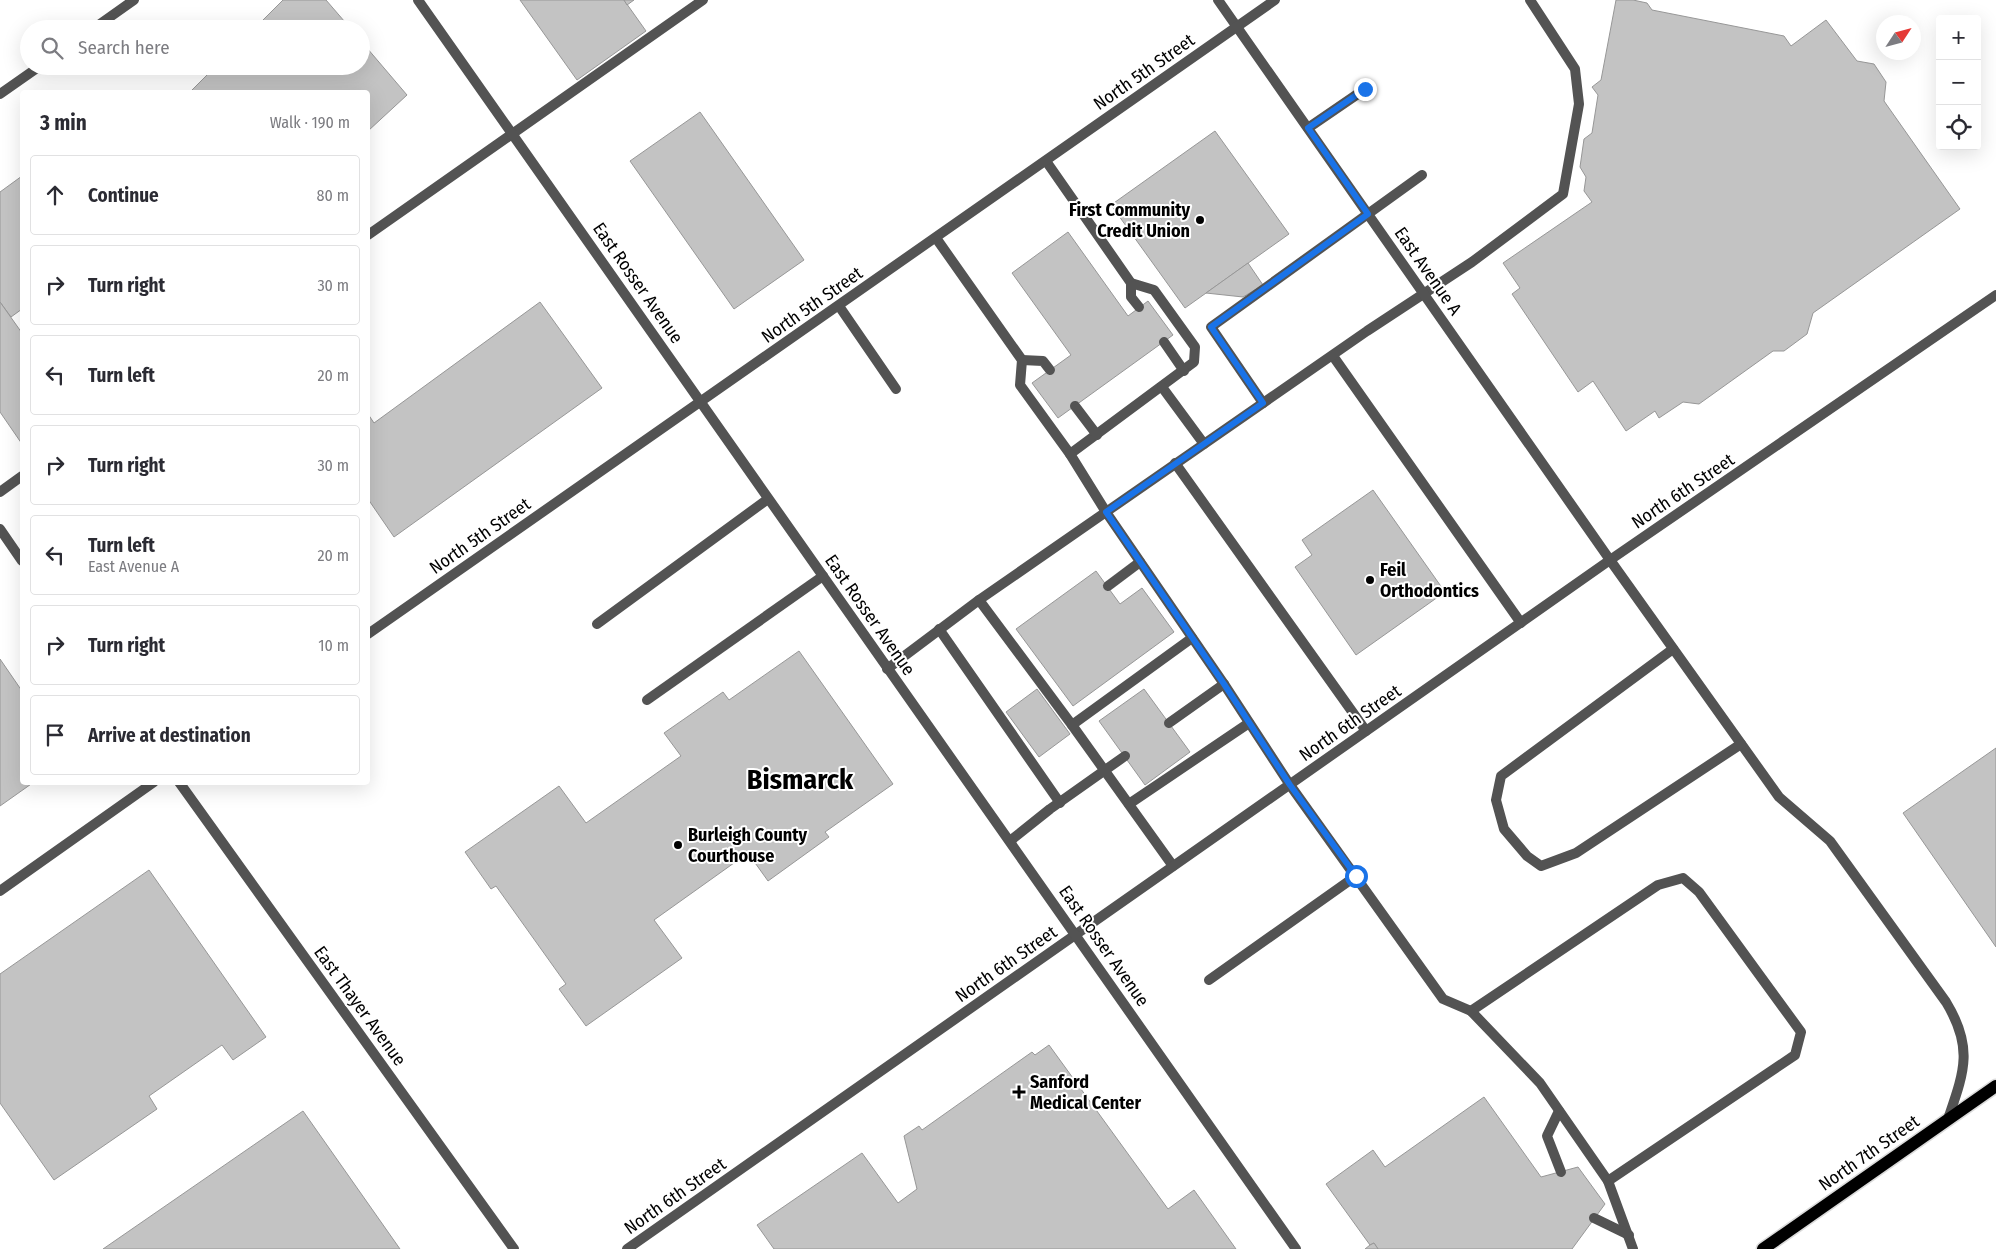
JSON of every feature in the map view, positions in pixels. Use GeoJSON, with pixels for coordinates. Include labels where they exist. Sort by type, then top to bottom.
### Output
{"type":"FeatureCollection","features":[{"type":"Feature","properties":{"kind":"main road","name":"North 7th Street"},"geometry":{"type":"LineString","coordinates":[[1763,1249],[1996,1086]]}},
{"type":"Feature","properties":{"kind":"street"},"geometry":{"type":"LineString","coordinates":[[106,20],[134,0]]}},
{"type":"Feature","properties":{"kind":"street","name":"East Rosser Avenue"},"geometry":{"type":"LineString","coordinates":[[418,0],[1296,1249]]}},
{"type":"Feature","properties":{"kind":"street"},"geometry":{"type":"LineString","coordinates":[[370,234],[703,0]]}},
{"type":"Feature","properties":{"kind":"street","name":"East Avenue A"},"geometry":{"type":"LineString","coordinates":[[1218,0],[1610,560],[1779,797],[1830,841],[1958,1020],[1965,1059],[1961,1081],[1948,1119]]}},
{"type":"Feature","properties":{"kind":"street","name":"North 5th Street"},"geometry":{"type":"LineString","coordinates":[[370,633],[1275,0]]}},
{"type":"Feature","properties":{"kind":"street"},"geometry":{"type":"LineString","coordinates":[[887,668],[979,600],[1263,403],[1472,262],[1563,194],[1579,104],[1575,69],[1530,0]]}},
{"type":"Feature","properties":{"kind":"street"},"geometry":{"type":"LineString","coordinates":[[0,94],[27,75]]}},
{"type":"Feature","properties":{"kind":"street"},"geometry":{"type":"LineString","coordinates":[[1308,128],[1365,89]]}},
{"type":"Feature","properties":{"kind":"street"},"geometry":{"type":"LineString","coordinates":[[1046,160],[1131,283],[1131,297],[1139,307]]}},
{"type":"Feature","properties":{"kind":"street"},"geometry":{"type":"LineString","coordinates":[[1263,403],[1211,327],[1422,175]]}},
{"type":"Feature","properties":{"kind":"street"},"geometry":{"type":"LineString","coordinates":[[936,238],[1022,360],[1020,385],[1070,454],[1106,512],[1224,684],[1290,785],[1443,999],[1472,1011],[1540,1083],[1608,1181],[1633,1249]]}},
{"type":"Feature","properties":{"kind":"street"},"geometry":{"type":"LineString","coordinates":[[1070,454],[1097,436],[1194,362],[1195,347],[1154,290],[1131,283]]}},
{"type":"Feature","properties":{"kind":"street","name":"North 6th Street"},"geometry":{"type":"LineString","coordinates":[[627,1249],[1610,560],[1996,295]]}},
{"type":"Feature","properties":{"kind":"street"},"geometry":{"type":"LineString","coordinates":[[839,306],[896,389]]}},
{"type":"Feature","properties":{"kind":"street"},"geometry":{"type":"LineString","coordinates":[[1164,342],[1184,370]]}},
{"type":"Feature","properties":{"kind":"street"},"geometry":{"type":"LineString","coordinates":[[1332,356],[1521,623]]}},
{"type":"Feature","properties":{"kind":"street"},"geometry":{"type":"LineString","coordinates":[[1022,360],[1043,361],[1050,370]]}},
{"type":"Feature","properties":{"kind":"street"},"geometry":{"type":"LineString","coordinates":[[1162,387],[1204,444]]}},
{"type":"Feature","properties":{"kind":"street"},"geometry":{"type":"LineString","coordinates":[[1075,406],[1097,436]]}},
{"type":"Feature","properties":{"kind":"street"},"geometry":{"type":"LineString","coordinates":[[1175,464],[1366,732]]}},
{"type":"Feature","properties":{"kind":"street"},"geometry":{"type":"LineString","coordinates":[[0,492],[20,477]]}},
{"type":"Feature","properties":{"kind":"street"},"geometry":{"type":"LineString","coordinates":[[597,624],[768,499]]}},
{"type":"Feature","properties":{"kind":"street"},"geometry":{"type":"LineString","coordinates":[[0,529],[20,558]]}},
{"type":"Feature","properties":{"kind":"street"},"geometry":{"type":"LineString","coordinates":[[1108,586],[1140,562]]}},
{"type":"Feature","properties":{"kind":"street"},"geometry":{"type":"LineString","coordinates":[[647,700],[823,576]]}},
{"type":"Feature","properties":{"kind":"street"},"geometry":{"type":"LineString","coordinates":[[979,600],[1105,770],[1173,866]]}},
{"type":"Feature","properties":{"kind":"street"},"geometry":{"type":"LineString","coordinates":[[939,629],[1060,803]]}},
{"type":"Feature","properties":{"kind":"street"},"geometry":{"type":"LineString","coordinates":[[1072,725],[1192,638]]}},
{"type":"Feature","properties":{"kind":"street"},"geometry":{"type":"LineString","coordinates":[[1018,652],[1028,645]]}},
{"type":"Feature","properties":{"kind":"street"},"geometry":{"type":"LineString","coordinates":[[1673,649],[1501,776],[1496,800],[1504,829],[1527,856],[1540,866],[1576,853],[1741,744]]}},
{"type":"Feature","properties":{"kind":"street"},"geometry":{"type":"LineString","coordinates":[[1169,723],[1224,684]]}},
{"type":"Feature","properties":{"kind":"street"},"geometry":{"type":"LineString","coordinates":[[1129,804],[1249,722]]}},
{"type":"Feature","properties":{"kind":"street"},"geometry":{"type":"LineString","coordinates":[[1010,841],[1125,756]]}},
{"type":"Feature","properties":{"kind":"street"},"geometry":{"type":"LineString","coordinates":[[0,891],[150,785]]}},
{"type":"Feature","properties":{"kind":"street","name":"East Thayer Avenue"},"geometry":{"type":"LineString","coordinates":[[181,785],[514,1249]]}},
{"type":"Feature","properties":{"kind":"street"},"geometry":{"type":"LineString","coordinates":[[1209,980],[1356,876]]}},
{"type":"Feature","properties":{"kind":"street"},"geometry":{"type":"LineString","coordinates":[[1472,1011],[1658,885],[1683,878],[1699,892],[1801,1032],[1795,1055],[1608,1181]]}},
{"type":"Feature","properties":{"kind":"street"},"geometry":{"type":"LineString","coordinates":[[1559,1111],[1546,1136],[1561,1172]]}},
{"type":"Feature","properties":{"kind":"street"},"geometry":{"type":"LineString","coordinates":[[1594,1218],[1629,1235]]}},
{"type":"Feature","properties":{"kind":"building"},"geometry":{"type":"Polygon","coordinates":[[[283,0],[326,0],[343,20],[263,20],[283,0]]]}},
{"type":"Feature","properties":{"kind":"building"},"geometry":{"type":"Polygon","coordinates":[[[520,0],[624,0],[646,31],[577,80],[520,0]]]}},
{"type":"Feature","properties":{"kind":"building"},"geometry":{"type":"Polygon","coordinates":[[[624,0],[634,0],[627,5],[624,0]]]}},
{"type":"Feature","properties":{"kind":"building"},"geometry":{"type":"Polygon","coordinates":[[[1616,0],[1633,0],[1647,3],[1652,10],[1784,36],[1791,46],[1826,20],[1857,61],[1874,64],[1886,82],[1884,101],[1960,209],[1813,313],[1807,334],[1784,351],[1773,351],[1699,404],[1683,402],[1659,418],[1655,411],[1626,431],[1593,381],[1578,392],[1512,294],[1520,288],[1503,263],[1592,202],[1584,191],[1586,177],[1580,167],[1584,139],[1592,133],[1598,95],[1592,87],[1601,80],[1616,0]]]}},
{"type":"Feature","properties":{"kind":"building"},"geometry":{"type":"Polygon","coordinates":[[[370,52],[407,95],[370,129],[370,90],[192,90],[207,75],[370,75],[370,52]]]}},
{"type":"Feature","properties":{"kind":"building"},"geometry":{"type":"Polygon","coordinates":[[[700,112],[804,260],[734,309],[630,161],[700,112]]]}},
{"type":"Feature","properties":{"kind":"building","name":"First Community Credit Union"},"geometry":{"type":"Polygon","coordinates":[[[1215,131],[1289,234],[1185,308],[1111,205],[1215,131]]]}},
{"type":"Feature","properties":{"kind":"building"},"geometry":{"type":"Polygon","coordinates":[[[20,177],[20,310],[11,317],[0,302],[0,192],[20,177]]]}},
{"type":"Feature","properties":{"kind":"building"},"geometry":{"type":"Polygon","coordinates":[[[1068,232],[1128,316],[1148,301],[1173,335],[1058,418],[1032,383],[1071,355],[1012,273],[1068,232]]]}},
{"type":"Feature","properties":{"kind":"building"},"geometry":{"type":"Polygon","coordinates":[[[1248,263],[1263,285],[1243,297],[1206,293],[1248,263]]]}},
{"type":"Feature","properties":{"kind":"building"},"geometry":{"type":"Polygon","coordinates":[[[0,302],[20,330],[20,441],[0,412],[0,302]]]}},
{"type":"Feature","properties":{"kind":"building"},"geometry":{"type":"Polygon","coordinates":[[[540,302],[602,388],[394,537],[370,502],[370,417],[374,423],[540,302]]]}},
{"type":"Feature","properties":{"kind":"building","name":"Feil Orthodontics"},"geometry":{"type":"Polygon","coordinates":[[[1373,490],[1445,592],[1356,655],[1295,567],[1312,555],[1302,540],[1373,490]]]}},
{"type":"Feature","properties":{"kind":"building"},"geometry":{"type":"Polygon","coordinates":[[[1096,571],[1120,604],[1142,588],[1174,632],[1073,706],[1016,629],[1096,571]]]}},
{"type":"Feature","properties":{"kind":"building"},"geometry":{"type":"Polygon","coordinates":[[[799,651],[893,784],[825,832],[829,837],[768,881],[748,853],[654,920],[682,958],[586,1026],[559,989],[566,984],[496,886],[491,889],[465,852],[559,786],[586,823],[681,756],[664,733],[723,692],[729,700],[799,651]]]}},
{"type":"Feature","properties":{"kind":"building"},"geometry":{"type":"Polygon","coordinates":[[[0,659],[20,688],[20,785],[30,785],[0,806],[0,659]]]}},
{"type":"Feature","properties":{"kind":"building"},"geometry":{"type":"Polygon","coordinates":[[[1037,689],[1070,734],[1039,757],[1006,712],[1037,689]]]}},
{"type":"Feature","properties":{"kind":"building"},"geometry":{"type":"Polygon","coordinates":[[[1144,689],[1190,752],[1145,785],[1099,721],[1144,689]]]}},
{"type":"Feature","properties":{"kind":"building"},"geometry":{"type":"Polygon","coordinates":[[[1996,748],[1996,947],[1903,813],[1996,748]]]}},
{"type":"Feature","properties":{"kind":"building"},"geometry":{"type":"Polygon","coordinates":[[[149,870],[266,1037],[233,1060],[222,1045],[149,1096],[157,1109],[54,1180],[0,1103],[0,974],[149,870]]]}},
{"type":"Feature","properties":{"kind":"building"},"geometry":{"type":"Polygon","coordinates":[[[1049,1045],[1168,1209],[1194,1190],[1236,1249],[774,1249],[757,1225],[862,1153],[898,1203],[917,1189],[904,1136],[919,1126],[922,1130],[1032,1052],[1035,1055],[1049,1045]]]}},
{"type":"Feature","properties":{"kind":"building"},"geometry":{"type":"Polygon","coordinates":[[[1484,1097],[1541,1177],[1578,1167],[1605,1204],[1572,1249],[1378,1249],[1374,1243],[1370,1245],[1326,1184],[1373,1150],[1385,1167],[1484,1097]]]}},
{"type":"Feature","properties":{"kind":"building"},"geometry":{"type":"Polygon","coordinates":[[[303,1111],[400,1249],[103,1249],[303,1111]]]}},
{"type":"Feature","properties":{"kind":"building"},"geometry":{"type":"Polygon","coordinates":[[[1374,1243],[1378,1249],[1365,1249],[1370,1245],[1374,1243]]]}},
{"type":"Feature","properties":{"kind":"place","name":"First Community Credit Union"},"geometry":{"type":"Point","coordinates":[1200,220]}},
{"type":"Feature","properties":{"kind":"place","name":"Feil Orthodontics"},"geometry":{"type":"Point","coordinates":[1370,580]}},
{"type":"Feature","properties":{"kind":"place","name":"Burleigh County Courthouse"},"geometry":{"type":"Point","coordinates":[678,845]}},
{"type":"Feature","properties":{"kind":"place","name":"Sanford Medical Center"},"geometry":{"type":"Point","coordinates":[1019,1092]}},
{"type":"Feature","properties":{"kind":"district","name":"Bismarck"},"geometry":{"type":"Point","coordinates":[800,779]}},
{"type":"Feature","properties":{"kind":"route"},"geometry":{"type":"LineString","coordinates":[[1356,876],[1290,785],[1224,684],[1106,512],[1263,403],[1211,327],[1368,214],[1308,128],[1365,89]]}}]}
